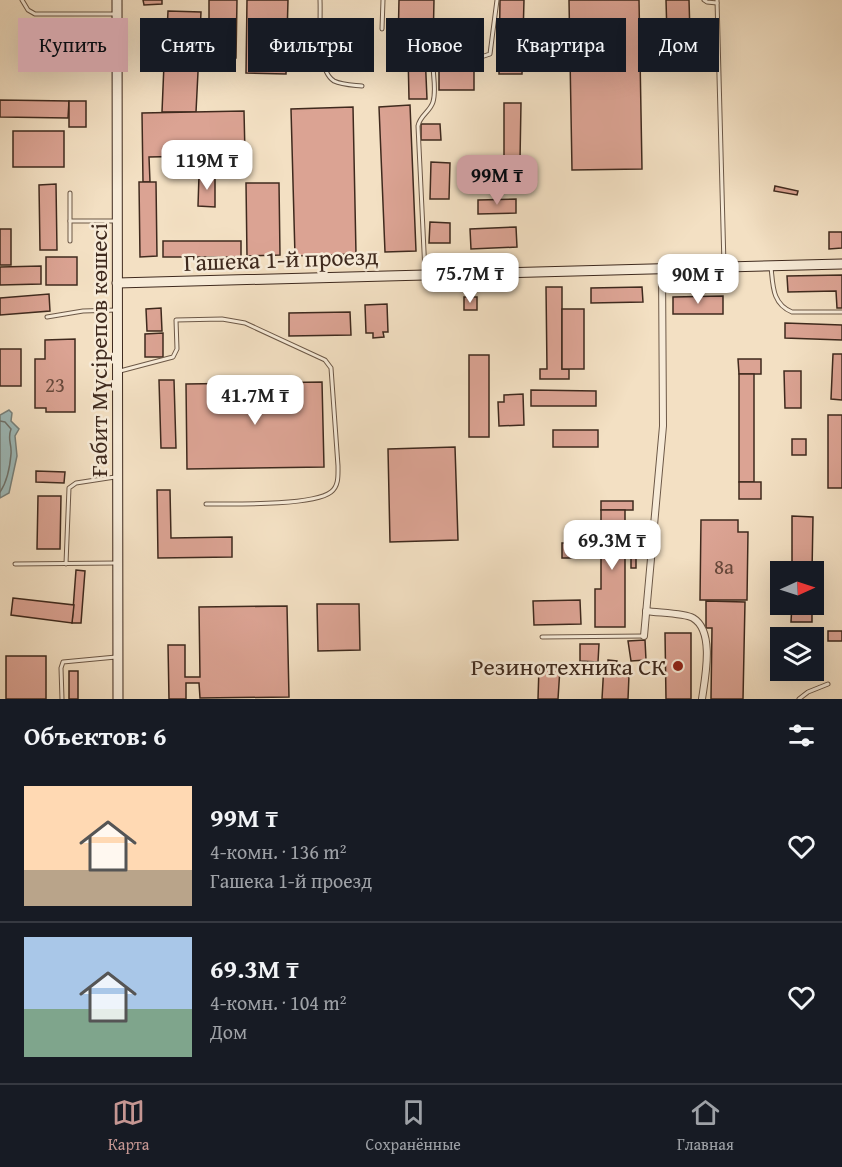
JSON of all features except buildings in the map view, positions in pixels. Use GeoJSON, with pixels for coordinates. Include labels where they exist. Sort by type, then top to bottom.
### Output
{"type":"FeatureCollection","features":[{"type":"Feature","properties":{"kind":"main road","name":"Ғабит Мүсірепов көшесі"},"geometry":{"type":"LineString","coordinates":[[117,0],[118,699]]}},
{"type":"Feature","properties":{"kind":"main road","name":"Гашека 1-й проезд"},"geometry":{"type":"LineString","coordinates":[[117,283],[842,264]]}},
{"type":"Feature","properties":{"kind":"street"},"geometry":{"type":"LineString","coordinates":[[644,636],[663,426],[662,268]]}},
{"type":"Feature","properties":{"kind":"street"},"geometry":{"type":"LineString","coordinates":[[646,611],[692,617],[702,627],[706,639],[706,672],[702,699]]}},
{"type":"Feature","properties":{"kind":"lane"},"geometry":{"type":"LineString","coordinates":[[22,0],[25,7],[35,14],[117,14]]}},
{"type":"Feature","properties":{"kind":"lane"},"geometry":{"type":"LineString","coordinates":[[320,0],[322,64],[326,74],[341,83],[362,86]]}},
{"type":"Feature","properties":{"kind":"lane"},"geometry":{"type":"LineString","coordinates":[[382,29],[383,0]]}},
{"type":"Feature","properties":{"kind":"lane"},"geometry":{"type":"LineString","coordinates":[[425,274],[418,126],[420,117],[429,109],[433,101],[433,59],[444,47],[481,57],[487,56],[492,50],[498,0]]}},
{"type":"Feature","properties":{"kind":"lane"},"geometry":{"type":"LineString","coordinates":[[704,0],[717,2],[724,267]]}},
{"type":"Feature","properties":{"kind":"lane"},"geometry":{"type":"LineString","coordinates":[[70,192],[70,241]]}},
{"type":"Feature","properties":{"kind":"lane"},"geometry":{"type":"LineString","coordinates":[[70,221],[117,221]]}},
{"type":"Feature","properties":{"kind":"lane"},"geometry":{"type":"LineString","coordinates":[[771,265],[773,291],[784,309],[792,312],[842,312]]}},
{"type":"Feature","properties":{"kind":"lane"},"geometry":{"type":"LineString","coordinates":[[47,317],[83,311],[117,310]]}},
{"type":"Feature","properties":{"kind":"lane"},"geometry":{"type":"LineString","coordinates":[[117,372],[173,357],[177,344],[176,320],[222,320],[245,323],[288,345],[325,360],[328,364],[332,372],[338,466],[338,481],[332,491],[320,497],[273,504],[206,504]]}},
{"type":"Feature","properties":{"kind":"lane"},"geometry":{"type":"LineString","coordinates":[[66,564],[71,485],[117,477]]}},
{"type":"Feature","properties":{"kind":"lane"},"geometry":{"type":"LineString","coordinates":[[15,564],[118,563]]}},
{"type":"Feature","properties":{"kind":"lane"},"geometry":{"type":"LineString","coordinates":[[542,637],[644,636]]}},
{"type":"Feature","properties":{"kind":"lane"},"geometry":{"type":"LineString","coordinates":[[62,699],[63,662],[118,657]]}},
{"type":"Feature","properties":{"kind":"lane"},"geometry":{"type":"LineString","coordinates":[[800,699],[808,692],[828,684]]}},
{"type":"Feature","properties":{"kind":"water"},"geometry":{"type":"Polygon","coordinates":[[[9,410],[12,413],[11,421],[19,429],[15,436],[17,456],[9,493],[0,498],[0,415],[9,410]]]}},
{"type":"Feature","properties":{"kind":"place","name":"Резинотехника СК"},"geometry":{"type":"Point","coordinates":[678,666]}}]}
